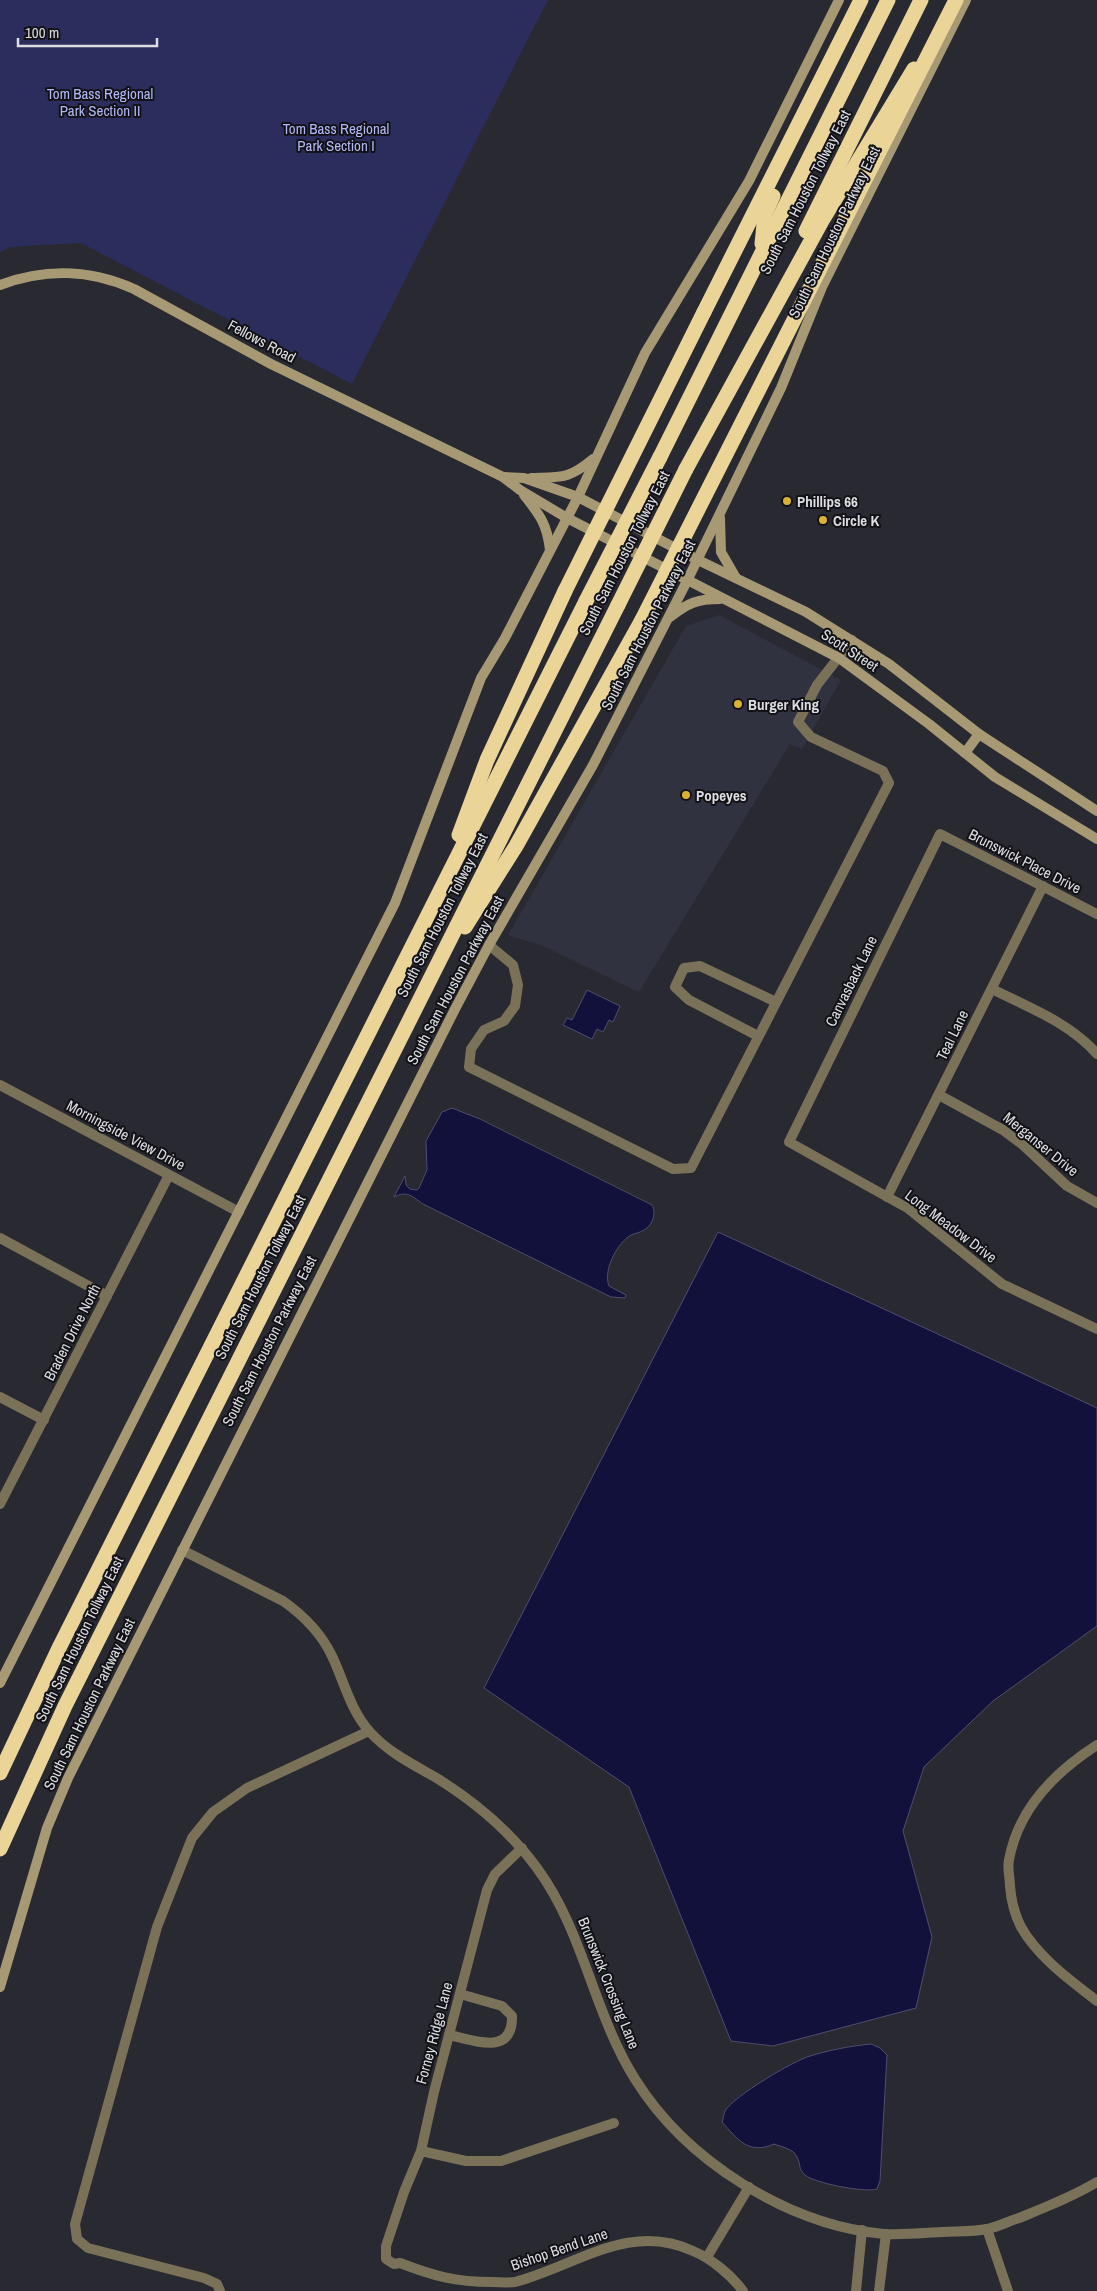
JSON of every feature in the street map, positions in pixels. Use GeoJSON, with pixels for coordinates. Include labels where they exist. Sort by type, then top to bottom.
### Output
{"type":"FeatureCollection","features":[{"type":"Feature","properties":{"kind":"highway"},"geometry":{"type":"LineString","coordinates":[[431,908],[487,760],[565,591],[861,0]]}},
{"type":"Feature","properties":{"kind":"highway"},"geometry":{"type":"LineString","coordinates":[[761,256],[765,214],[782,175],[870,0]]}},
{"type":"Feature","properties":{"kind":"highway","name":"South Sam Houston Tollway East"},"geometry":{"type":"LineString","coordinates":[[0,1773],[60,1646],[660,457],[888,0]]}},
{"type":"Feature","properties":{"kind":"highway","name":"South Sam Houston Tollway East"},"geometry":{"type":"LineString","coordinates":[[0,1849],[69,1697],[921,0]]}},
{"type":"Feature","properties":{"kind":"highway"},"geometry":{"type":"LineString","coordinates":[[686,469],[823,218],[956,0]]}},
{"type":"Feature","properties":{"kind":"highway"},"geometry":{"type":"LineString","coordinates":[[408,1020],[516,846],[642,620],[956,0]]}},
{"type":"Feature","properties":{"kind":"main road"},"geometry":{"type":"LineString","coordinates":[[0,1683],[3,1671],[239,1212],[395,903],[481,678],[505,638],[578,497],[645,353],[749,181],[839,0]]}},
{"type":"Feature","properties":{"kind":"main road","name":"South Sam Houston Parkway East"},"geometry":{"type":"LineString","coordinates":[[0,1987],[47,1828],[68,1778],[319,1275],[489,945],[594,765],[698,560],[781,388],[822,287],[966,0]]}},
{"type":"Feature","properties":{"kind":"main road","name":"Fellows Road"},"geometry":{"type":"LineString","coordinates":[[0,285],[36,275],[82,273],[110,278],[134,288],[271,364],[503,476],[520,490],[567,518]]}},
{"type":"Feature","properties":{"kind":"main road"},"geometry":{"type":"LineString","coordinates":[[524,478],[562,477],[576,473],[596,457]]}},
{"type":"Feature","properties":{"kind":"main road","name":"Fellows Road"},"geometry":{"type":"LineString","coordinates":[[503,476],[524,478],[578,497]]}},
{"type":"Feature","properties":{"kind":"main road"},"geometry":{"type":"LineString","coordinates":[[520,490],[541,515],[548,530],[550,550]]}},
{"type":"Feature","properties":{"kind":"main road","name":"Scott Street"},"geometry":{"type":"LineString","coordinates":[[578,497],[698,560],[806,612],[889,664],[979,734],[1097,811]]}},
{"type":"Feature","properties":{"kind":"main road"},"geometry":{"type":"LineString","coordinates":[[720,514],[721,552],[736,578]]}},
{"type":"Feature","properties":{"kind":"main road","name":"Scott Street"},"geometry":{"type":"LineString","coordinates":[[567,518],[839,658],[995,777],[1097,839]]}},
{"type":"Feature","properties":{"kind":"main road"},"geometry":{"type":"LineString","coordinates":[[668,619],[687,604],[709,599],[725,599]]}},
{"type":"Feature","properties":{"kind":"main road"},"geometry":{"type":"LineString","coordinates":[[965,753],[979,734]]}},
{"type":"Feature","properties":{"kind":"street"},"geometry":{"type":"LineString","coordinates":[[489,945],[513,965],[518,985],[515,1006],[504,1021],[484,1030],[471,1049],[469,1067],[673,1169],[691,1168],[888,782],[883,772],[811,737],[798,722],[817,685],[852,640]]}},
{"type":"Feature","properties":{"kind":"street","name":"Brunswick Place Drive"},"geometry":{"type":"LineString","coordinates":[[940,834],[1097,914]]}},
{"type":"Feature","properties":{"kind":"street","name":"Canvasback Lane"},"geometry":{"type":"LineString","coordinates":[[790,1142],[940,834]]}},
{"type":"Feature","properties":{"kind":"street","name":"Teal Lane"},"geometry":{"type":"LineString","coordinates":[[888,1197],[1043,886]]}},
{"type":"Feature","properties":{"kind":"street"},"geometry":{"type":"LineString","coordinates":[[758,1036],[689,1000],[675,987],[684,968],[700,966],[776,1002]]}},
{"type":"Feature","properties":{"kind":"street"},"geometry":{"type":"LineString","coordinates":[[992,989],[1064,1026],[1079,1036],[1097,1054]]}},
{"type":"Feature","properties":{"kind":"street","name":"Morningside View Drive"},"geometry":{"type":"LineString","coordinates":[[0,1085],[239,1212]]}},
{"type":"Feature","properties":{"kind":"street","name":"Merganser Drive"},"geometry":{"type":"LineString","coordinates":[[939,1096],[1003,1130],[1023,1145],[1067,1186],[1097,1203]]}},
{"type":"Feature","properties":{"kind":"street","name":"Long Meadow Drive"},"geometry":{"type":"LineString","coordinates":[[790,1142],[910,1209],[1002,1284],[1097,1329]]}},
{"type":"Feature","properties":{"kind":"street","name":"Braden Drive North"},"geometry":{"type":"LineString","coordinates":[[1,1503],[169,1175]]}},
{"type":"Feature","properties":{"kind":"street"},"geometry":{"type":"LineString","coordinates":[[0,1238],[107,1296]]}},
{"type":"Feature","properties":{"kind":"street"},"geometry":{"type":"LineString","coordinates":[[0,1397],[44,1420]]}},
{"type":"Feature","properties":{"kind":"street","name":"Brunswick Crossing Lane"},"geometry":{"type":"LineString","coordinates":[[182,1550],[283,1601],[296,1610],[323,1640],[332,1656],[354,1710],[369,1731],[399,1758],[460,1793],[502,1827],[522,1848],[539,1870],[564,1912],[616,2044],[636,2080],[661,2115],[709,2162],[749,2187],[795,2211],[844,2227],[886,2234],[987,2229],[1073,2197],[1097,2182]]}},
{"type":"Feature","properties":{"kind":"street"},"geometry":{"type":"LineString","coordinates":[[220,2291],[217,2284],[204,2278],[88,2248],[81,2244],[76,2232],[78,2212],[157,1927],[192,1838],[213,1812],[241,1792],[369,1731]]}},
{"type":"Feature","properties":{"kind":"street"},"geometry":{"type":"LineString","coordinates":[[1097,1745],[1071,1762],[1045,1788],[1021,1822],[1008,1861],[1011,1898],[1021,1926],[1044,1957],[1097,2002]]}},
{"type":"Feature","properties":{"kind":"street","name":"Forney Ridge Lane"},"geometry":{"type":"LineString","coordinates":[[390,2236],[404,2192],[421,2151],[486,1890],[495,1874],[522,1848]]}},
{"type":"Feature","properties":{"kind":"street"},"geometry":{"type":"LineString","coordinates":[[449,2035],[491,2044],[504,2038],[512,2024],[512,2016],[502,2006],[460,1994]]}},
{"type":"Feature","properties":{"kind":"street"},"geometry":{"type":"LineString","coordinates":[[421,2151],[466,2160],[501,2161],[614,2123]]}},
{"type":"Feature","properties":{"kind":"street"},"geometry":{"type":"LineString","coordinates":[[707,2258],[749,2187]]}},
{"type":"Feature","properties":{"kind":"street"},"geometry":{"type":"LineString","coordinates":[[987,2229],[1008,2291]]}},
{"type":"Feature","properties":{"kind":"street"},"geometry":{"type":"LineString","coordinates":[[856,2291],[862,2230]]}},
{"type":"Feature","properties":{"kind":"street"},"geometry":{"type":"LineString","coordinates":[[878,2291],[886,2234]]}},
{"type":"Feature","properties":{"kind":"street","name":"Bishop Bend Lane"},"geometry":{"type":"LineString","coordinates":[[390,2236],[385,2254],[389,2262],[394,2264],[400,2263],[426,2274],[442,2278],[515,2286],[608,2247],[642,2240],[677,2243],[707,2258],[743,2291]]}},
{"type":"Feature","properties":{"kind":"shaded area"},"geometry":{"type":"Polygon","coordinates":[[[719,615],[841,680],[802,749],[790,744],[639,992],[543,946],[508,935],[686,626],[719,615]]]}},
{"type":"Feature","properties":{"kind":"shaded area"},"geometry":{"type":"Polygon","coordinates":[[[587,990],[620,1006],[613,1022],[609,1020],[603,1032],[597,1029],[592,1039],[563,1025],[567,1018],[572,1020],[587,990]]]}},
{"type":"Feature","properties":{"kind":"shaded area"},"geometry":{"type":"Polygon","coordinates":[[[452,1108],[480,1119],[652,1205],[654,1216],[651,1223],[646,1229],[623,1241],[609,1266],[609,1286],[626,1295],[625,1298],[611,1297],[423,1204],[410,1195],[403,1194],[394,1197],[405,1176],[406,1185],[410,1189],[417,1190],[419,1188],[427,1170],[426,1141],[442,1112],[452,1108]]]}},
{"type":"Feature","properties":{"kind":"shaded area"},"geometry":{"type":"Polygon","coordinates":[[[718,1232],[1097,1408],[1097,1626],[993,1701],[924,1767],[903,1831],[932,1937],[916,2008],[773,2046],[731,2041],[629,1787],[484,1688],[718,1232]]]}},
{"type":"Feature","properties":{"kind":"shaded area"},"geometry":{"type":"Polygon","coordinates":[[[871,2044],[880,2048],[887,2055],[880,2181],[877,2189],[862,2190],[829,2184],[810,2178],[800,2169],[797,2157],[791,2150],[774,2144],[758,2148],[751,2147],[733,2135],[722,2122],[725,2111],[740,2097],[764,2080],[802,2059],[848,2047],[871,2044]]]}},
{"type":"Feature","properties":{"kind":"green space","name":"Tom Bass Regional Park Section I"},"geometry":{"type":"Polygon","coordinates":[[[0,0],[548,0],[352,384],[81,243],[10,247],[0,252],[0,0]]]}},
{"type":"Feature","properties":{"kind":"place","name":"Phillips 66"},"geometry":{"type":"Point","coordinates":[787,501]}},
{"type":"Feature","properties":{"kind":"place","name":"Circle K"},"geometry":{"type":"Point","coordinates":[823,520]}},
{"type":"Feature","properties":{"kind":"place","name":"Burger King"},"geometry":{"type":"Point","coordinates":[738,704]}},
{"type":"Feature","properties":{"kind":"place","name":"Popeyes"},"geometry":{"type":"Point","coordinates":[686,795]}},
{"type":"Feature","properties":{"kind":"park label","name":"Tom Bass Regional Park Section II"},"geometry":{"type":"Point","coordinates":[100,102]}}]}
